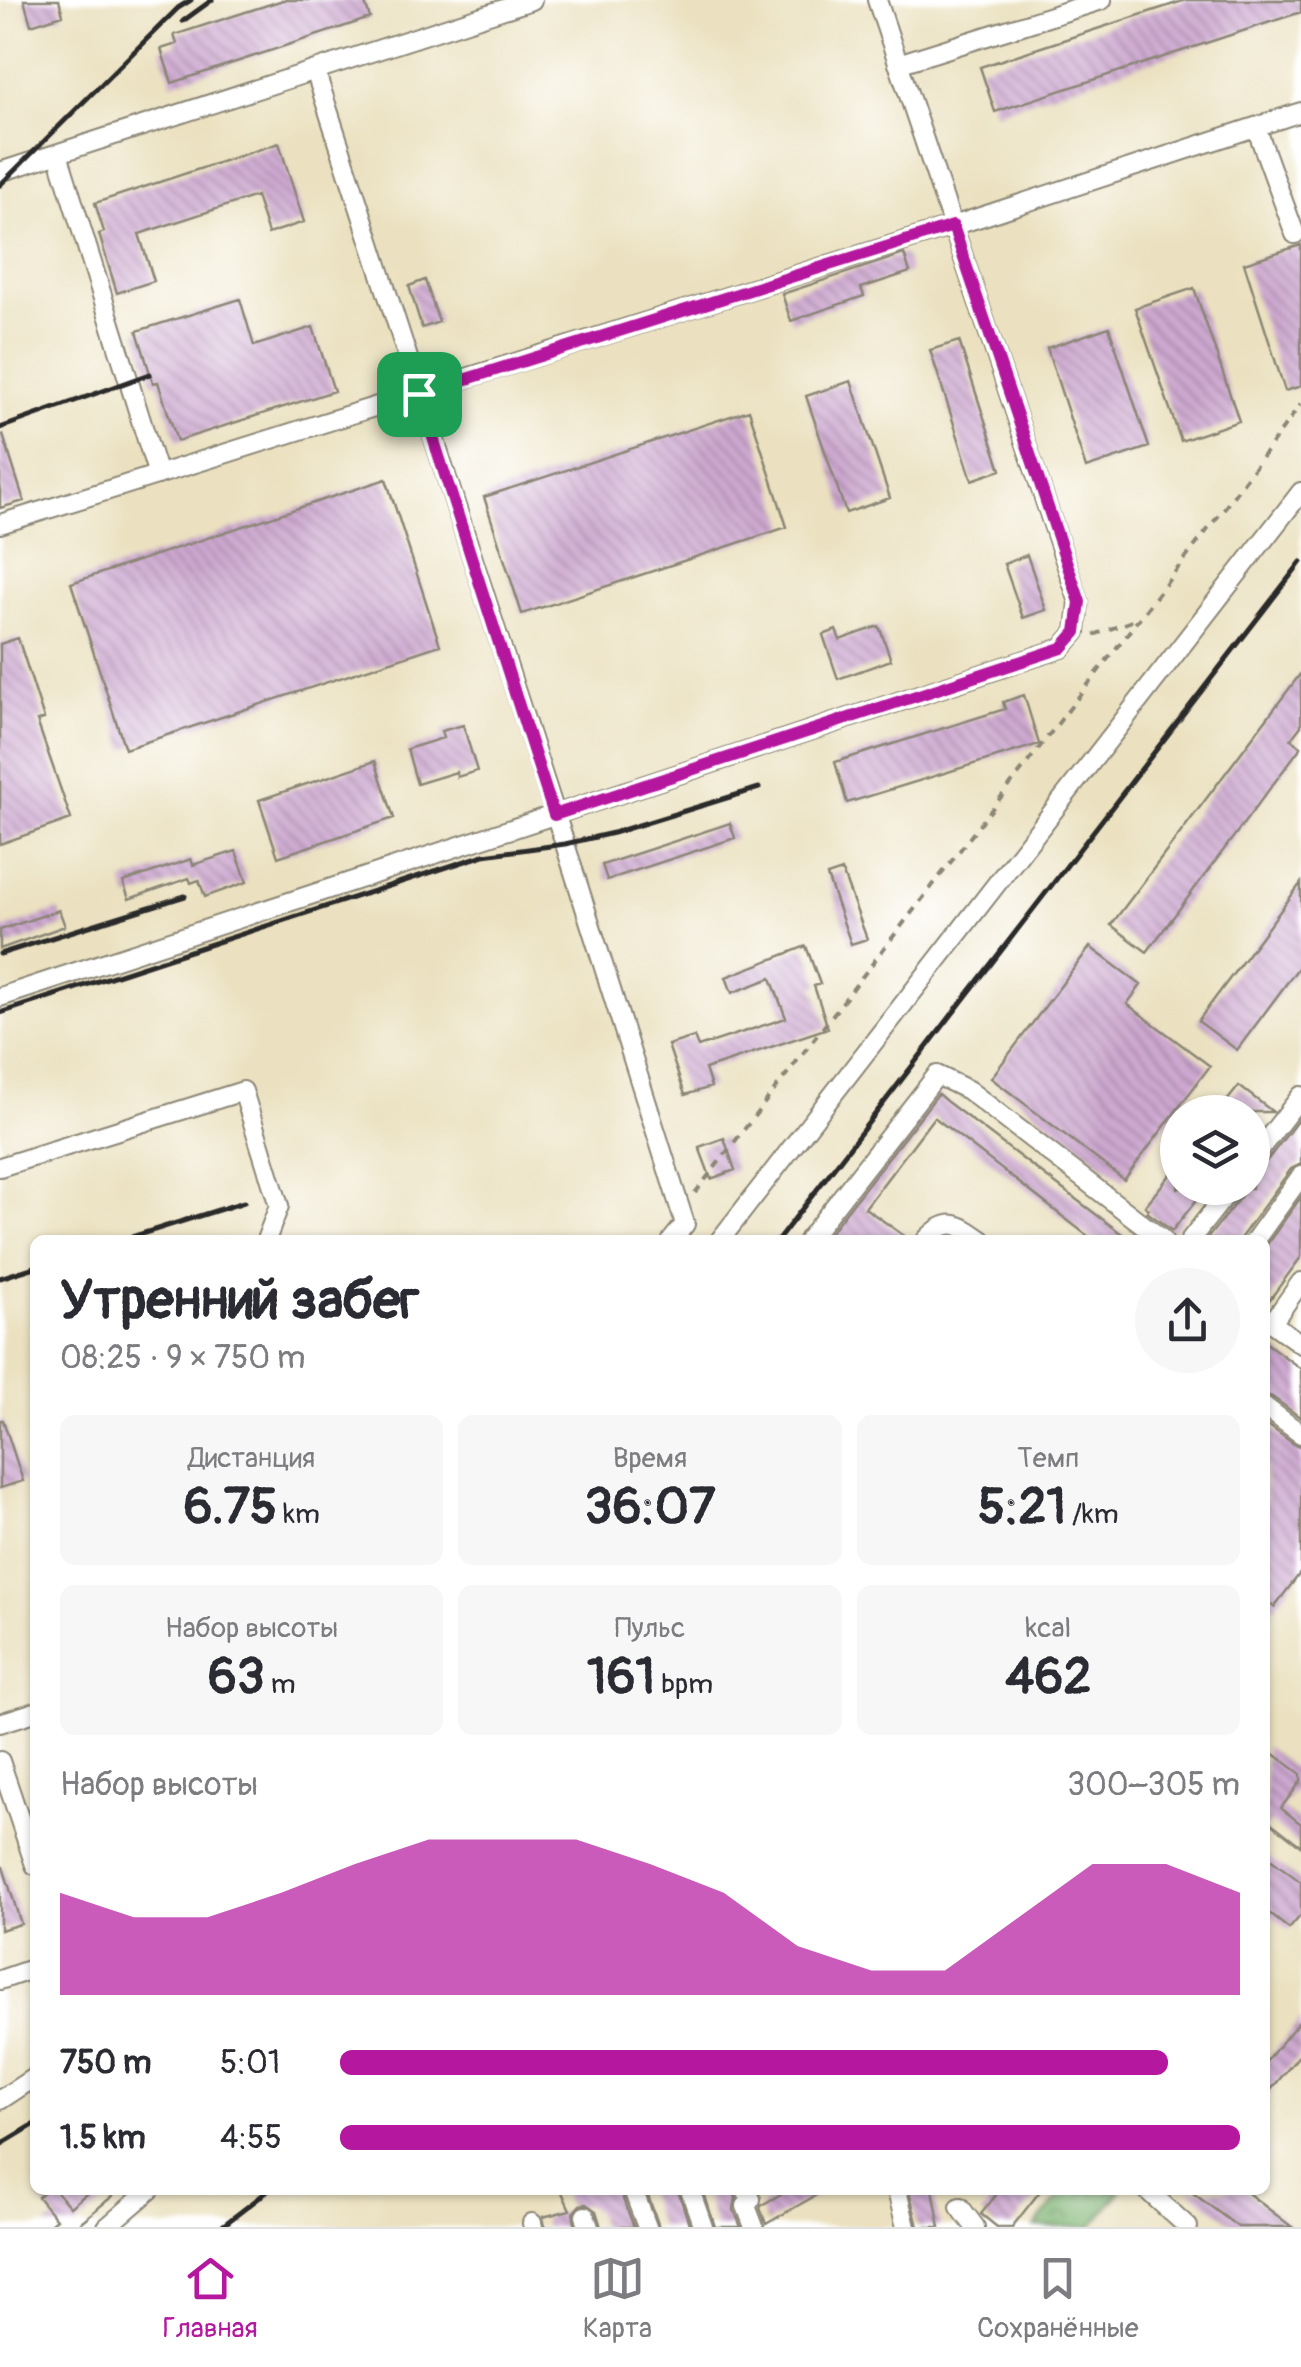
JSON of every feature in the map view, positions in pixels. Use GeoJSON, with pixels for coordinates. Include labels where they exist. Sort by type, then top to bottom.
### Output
{"type":"FeatureCollection","features":[{"type":"Feature","properties":{"kind":"lane"},"geometry":{"type":"LineString","coordinates":[[0,172],[532,0]]}},
{"type":"Feature","properties":{"kind":"lane"},"geometry":{"type":"LineString","coordinates":[[0,997],[1062,648],[1076,632],[1080,602],[876,0]]}},
{"type":"Feature","properties":{"kind":"lane"},"geometry":{"type":"LineString","coordinates":[[898,64],[1102,0]]}},
{"type":"Feature","properties":{"kind":"lane"},"geometry":{"type":"LineString","coordinates":[[315,70],[685,1224],[676,1235]]}},
{"type":"Feature","properties":{"kind":"lane"},"geometry":{"type":"LineString","coordinates":[[0,524],[953,226],[1301,112]]}},
{"type":"Feature","properties":{"kind":"lane"},"geometry":{"type":"LineString","coordinates":[[1256,128],[1295,234]]}},
{"type":"Feature","properties":{"kind":"lane"},"geometry":{"type":"LineString","coordinates":[[58,154],[158,475]]}},
{"type":"Feature","properties":{"kind":"lane"},"geometry":{"type":"LineString","coordinates":[[724,1235],[1301,492]]}},
{"type":"Feature","properties":{"kind":"lane"},"geometry":{"type":"LineString","coordinates":[[812,1235],[937,1074],[968,1090],[1156,1235]]}},
{"type":"Feature","properties":{"kind":"lane"},"geometry":{"type":"LineString","coordinates":[[0,1167],[243,1091],[278,1206],[268,1235]]}},
{"type":"Feature","properties":{"kind":"lane"},"geometry":{"type":"LineString","coordinates":[[1270,1136],[1301,1096]]}},
{"type":"Feature","properties":{"kind":"lane"},"geometry":{"type":"LineString","coordinates":[[1259,1235],[1301,1176]]}},
{"type":"Feature","properties":{"kind":"lane"},"geometry":{"type":"LineString","coordinates":[[1194,1235],[1217,1205]]}},
{"type":"Feature","properties":{"kind":"lane"},"geometry":{"type":"LineString","coordinates":[[932,1235],[944,1224],[954,1223],[974,1235]]}},
{"type":"Feature","properties":{"kind":"lane"},"geometry":{"type":"LineString","coordinates":[[1270,1319],[1301,1282]]}},
{"type":"Feature","properties":{"kind":"lane"},"geometry":{"type":"LineString","coordinates":[[1270,1321],[1301,1344]]}},
{"type":"Feature","properties":{"kind":"lane"},"geometry":{"type":"LineString","coordinates":[[1270,1411],[1301,1434]]}},
{"type":"Feature","properties":{"kind":"lane"},"geometry":{"type":"LineString","coordinates":[[0,1722],[30,1713]]}},
{"type":"Feature","properties":{"kind":"lane"},"geometry":{"type":"LineString","coordinates":[[0,1761],[30,1849]]}},
{"type":"Feature","properties":{"kind":"lane"},"geometry":{"type":"LineString","coordinates":[[0,1980],[30,1970]]}},
{"type":"Feature","properties":{"kind":"lane"},"geometry":{"type":"LineString","coordinates":[[0,2100],[30,2080]]}},
{"type":"Feature","properties":{"kind":"lane"},"geometry":{"type":"LineString","coordinates":[[107,2227],[144,2195]]}},
{"type":"Feature","properties":{"kind":"lane"},"geometry":{"type":"LineString","coordinates":[[692,2195],[703,2227]]}},
{"type":"Feature","properties":{"kind":"lane"},"geometry":{"type":"LineString","coordinates":[[754,2195],[746,2206],[754,2227]]}},
{"type":"Feature","properties":{"kind":"lane"},"geometry":{"type":"LineString","coordinates":[[898,2195],[906,2227]]}},
{"type":"Feature","properties":{"kind":"lane"},"geometry":{"type":"LineString","coordinates":[[1152,2195],[1182,2225]]}},
{"type":"Feature","properties":{"kind":"lane"},"geometry":{"type":"LineString","coordinates":[[635,2196],[647,2227]]}},
{"type":"Feature","properties":{"kind":"lane"},"geometry":{"type":"LineString","coordinates":[[960,2207],[975,2227]]}},
{"type":"Feature","properties":{"kind":"path"},"geometry":{"type":"LineString","coordinates":[[685,1224],[687,1203],[1301,404]]}},
{"type":"Feature","properties":{"kind":"path"},"geometry":{"type":"LineString","coordinates":[[1093,636],[1140,618]]}},
{"type":"Feature","properties":{"kind":"green space"},"geometry":{"type":"Polygon","coordinates":[[[1060,2195],[1117,2195],[1092,2227],[1035,2227],[1060,2195]]]}},
{"type":"Feature","properties":{"kind":"building"},"geometry":{"type":"Polygon","coordinates":[[[24,0],[59,0],[63,15],[31,25],[24,0]]]}},
{"type":"Feature","properties":{"kind":"building"},"geometry":{"type":"Polygon","coordinates":[[[283,0],[364,0],[370,18],[172,83],[161,49],[177,44],[174,35],[283,0]]]}},
{"type":"Feature","properties":{"kind":"building"},"geometry":{"type":"Polygon","coordinates":[[[1186,0],[1301,0],[1301,12],[995,112],[980,67],[1186,0]]]}},
{"type":"Feature","properties":{"kind":"building"},"geometry":{"type":"Polygon","coordinates":[[[279,143],[304,222],[268,234],[256,196],[139,234],[154,281],[117,293],[99,234],[104,232],[95,203],[279,143]]]}},
{"type":"Feature","properties":{"kind":"building"},"geometry":{"type":"Polygon","coordinates":[[[1301,245],[1301,386],[1285,391],[1244,263],[1301,245]]]}},
{"type":"Feature","properties":{"kind":"building"},"geometry":{"type":"Polygon","coordinates":[[[904,254],[910,272],[861,288],[864,296],[791,321],[782,294],[904,254]]]}},
{"type":"Feature","properties":{"kind":"building"},"geometry":{"type":"Polygon","coordinates":[[[425,280],[439,322],[422,328],[409,286],[425,280]]]}},
{"type":"Feature","properties":{"kind":"building"},"geometry":{"type":"Polygon","coordinates":[[[1194,288],[1239,421],[1181,441],[1135,308],[1194,288]]]}},
{"type":"Feature","properties":{"kind":"building"},"geometry":{"type":"Polygon","coordinates":[[[240,299],[254,346],[313,327],[334,391],[177,441],[137,331],[240,299]]]}},
{"type":"Feature","properties":{"kind":"building"},"geometry":{"type":"Polygon","coordinates":[[[1109,327],[1149,447],[1086,468],[1047,348],[1109,327]]]}},
{"type":"Feature","properties":{"kind":"building"},"geometry":{"type":"Polygon","coordinates":[[[959,341],[1001,470],[972,480],[930,350],[959,341]]]}},
{"type":"Feature","properties":{"kind":"building"},"geometry":{"type":"Polygon","coordinates":[[[851,381],[890,498],[846,513],[806,396],[851,381]]]}},
{"type":"Feature","properties":{"kind":"building"},"geometry":{"type":"Polygon","coordinates":[[[749,410],[787,527],[522,614],[484,497],[749,410]]]}},
{"type":"Feature","properties":{"kind":"building"},"geometry":{"type":"Polygon","coordinates":[[[0,435],[24,501],[0,508],[0,435]]]}},
{"type":"Feature","properties":{"kind":"building"},"geometry":{"type":"Polygon","coordinates":[[[386,479],[440,645],[125,749],[71,583],[386,479]]]}},
{"type":"Feature","properties":{"kind":"building"},"geometry":{"type":"Polygon","coordinates":[[[1027,555],[1046,610],[1023,618],[1004,564],[1027,555]]]}},
{"type":"Feature","properties":{"kind":"building"},"geometry":{"type":"Polygon","coordinates":[[[879,626],[891,660],[838,679],[823,635],[836,630],[840,640],[879,626]]]}},
{"type":"Feature","properties":{"kind":"building"},"geometry":{"type":"Polygon","coordinates":[[[18,638],[44,719],[37,721],[71,819],[0,844],[0,644],[18,638]]]}},
{"type":"Feature","properties":{"kind":"building"},"geometry":{"type":"Polygon","coordinates":[[[1301,673],[1301,726],[1291,739],[1301,747],[1147,952],[1111,925],[1301,673]]]}},
{"type":"Feature","properties":{"kind":"building"},"geometry":{"type":"Polygon","coordinates":[[[1024,695],[1039,744],[847,803],[835,762],[1005,709],[1003,702],[1024,695]]]}},
{"type":"Feature","properties":{"kind":"building"},"geometry":{"type":"Polygon","coordinates":[[[463,725],[477,771],[457,777],[456,772],[417,784],[407,749],[443,738],[441,731],[463,725]]]}},
{"type":"Feature","properties":{"kind":"building"},"geometry":{"type":"Polygon","coordinates":[[[375,761],[394,818],[278,857],[259,800],[375,761]]]}},
{"type":"Feature","properties":{"kind":"building"},"geometry":{"type":"Polygon","coordinates":[[[730,823],[735,838],[607,880],[602,865],[730,823]]]}},
{"type":"Feature","properties":{"kind":"building"},"geometry":{"type":"Polygon","coordinates":[[[236,851],[247,882],[205,897],[199,880],[191,883],[189,878],[129,899],[123,882],[191,859],[193,865],[236,851]]]}},
{"type":"Feature","properties":{"kind":"building"},"geometry":{"type":"Polygon","coordinates":[[[842,871],[867,939],[851,944],[827,876],[842,871]]]}},
{"type":"Feature","properties":{"kind":"building"},"geometry":{"type":"Polygon","coordinates":[[[1301,883],[1301,964],[1237,1050],[1198,1021],[1301,883]]]}},
{"type":"Feature","properties":{"kind":"building"},"geometry":{"type":"Polygon","coordinates":[[[59,910],[65,926],[0,949],[0,930],[59,910]]]}},
{"type":"Feature","properties":{"kind":"building"},"geometry":{"type":"Polygon","coordinates":[[[806,946],[820,984],[814,986],[828,1028],[705,1069],[711,1087],[685,1095],[668,1045],[694,1037],[698,1047],[786,1018],[771,978],[732,993],[726,977],[806,946]]]}},
{"type":"Feature","properties":{"kind":"building"},"geometry":{"type":"Polygon","coordinates":[[[1090,947],[1141,985],[1127,1004],[1210,1066],[1188,1095],[1160,1095],[1160,1132],[1124,1180],[991,1078],[1090,947]]]}},
{"type":"Feature","properties":{"kind":"building"},"geometry":{"type":"Polygon","coordinates":[[[1239,1086],[1251,1095],[1232,1095],[1239,1086]]]}},
{"type":"Feature","properties":{"kind":"building"},"geometry":{"type":"Polygon","coordinates":[[[938,1094],[1123,1235],[1087,1235],[934,1117],[865,1208],[903,1235],[828,1235],[938,1094]]]}},
{"type":"Feature","properties":{"kind":"building"},"geometry":{"type":"Polygon","coordinates":[[[1301,1116],[1301,1164],[1291,1169],[1270,1198],[1270,1157],[1301,1116]]]}},
{"type":"Feature","properties":{"kind":"building"},"geometry":{"type":"Polygon","coordinates":[[[724,1138],[735,1170],[711,1179],[699,1147],[724,1138]]]}},
{"type":"Feature","properties":{"kind":"building"},"geometry":{"type":"Polygon","coordinates":[[[1160,1187],[1160,1205],[1193,1205],[1172,1231],[1147,1212],[1145,1206],[1160,1187]]]}},
{"type":"Feature","properties":{"kind":"building"},"geometry":{"type":"Polygon","coordinates":[[[1301,1197],[1301,1257],[1270,1299],[1270,1240],[1301,1197]]]}},
{"type":"Feature","properties":{"kind":"building"},"geometry":{"type":"Polygon","coordinates":[[[1234,1205],[1265,1205],[1243,1235],[1210,1235],[1234,1205]]]}},
{"type":"Feature","properties":{"kind":"building"},"geometry":{"type":"Polygon","coordinates":[[[1270,1346],[1301,1369],[1301,1418],[1272,1397],[1270,1346]]]}},
{"type":"Feature","properties":{"kind":"building"},"geometry":{"type":"Polygon","coordinates":[[[0,1420],[23,1481],[0,1488],[0,1420]]]}},
{"type":"Feature","properties":{"kind":"building"},"geometry":{"type":"Polygon","coordinates":[[[1270,1427],[1301,1446],[1301,1572],[1274,1607],[1270,1604],[1270,1427]]]}},
{"type":"Feature","properties":{"kind":"building"},"geometry":{"type":"Polygon","coordinates":[[[1270,1751],[1301,1774],[1301,1781],[1281,1808],[1301,1824],[1301,1846],[1270,1822],[1270,1751]]]}},
{"type":"Feature","properties":{"kind":"building"},"geometry":{"type":"Polygon","coordinates":[[[1270,1859],[1301,1882],[1301,1915],[1289,1929],[1270,1914],[1270,1859]]]}},
{"type":"Feature","properties":{"kind":"building"},"geometry":{"type":"Polygon","coordinates":[[[3,1867],[21,1924],[0,1930],[0,1868],[3,1867]]]}},
{"type":"Feature","properties":{"kind":"building"},"geometry":{"type":"Polygon","coordinates":[[[1301,2019],[1301,2053],[1270,2091],[1270,2057],[1301,2019]]]}},
{"type":"Feature","properties":{"kind":"building"},"geometry":{"type":"Polygon","coordinates":[[[59,2195],[70,2207],[85,2195],[114,2195],[75,2227],[46,2227],[56,2219],[38,2197],[59,2195]]]}},
{"type":"Feature","properties":{"kind":"building"},"geometry":{"type":"Polygon","coordinates":[[[563,2195],[623,2195],[634,2227],[601,2227],[596,2211],[586,2204],[573,2213],[576,2227],[545,2227],[543,2217],[570,2210],[563,2195]]]}},
{"type":"Feature","properties":{"kind":"building"},"geometry":{"type":"Polygon","coordinates":[[[648,2195],[680,2195],[690,2227],[659,2227],[648,2195]]]}},
{"type":"Feature","properties":{"kind":"building"},"geometry":{"type":"Polygon","coordinates":[[[705,2195],[735,2195],[734,2210],[741,2227],[715,2227],[705,2195]]]}},
{"type":"Feature","properties":{"kind":"building"},"geometry":{"type":"Polygon","coordinates":[[[779,2195],[816,2195],[766,2224],[762,2205],[779,2195]]]}},
{"type":"Feature","properties":{"kind":"building"},"geometry":{"type":"Polygon","coordinates":[[[910,2195],[934,2195],[940,2227],[918,2227],[910,2195]]]}},
{"type":"Feature","properties":{"kind":"building"},"geometry":{"type":"Polygon","coordinates":[[[996,2195],[1037,2195],[1012,2227],[997,2227],[981,2214],[996,2195]]]}},
{"type":"Feature","properties":{"kind":"building"},"geometry":{"type":"Polygon","coordinates":[[[1196,2195],[1250,2195],[1292,2227],[1238,2227],[1196,2195]]]}},
{"type":"Feature","properties":{"kind":"railway"},"geometry":{"type":"LineString","coordinates":[[0,185],[178,8],[191,0]]}},
{"type":"Feature","properties":{"kind":"railway"},"geometry":{"type":"LineString","coordinates":[[183,21],[212,0]]}},
{"type":"Feature","properties":{"kind":"railway"},"geometry":{"type":"LineString","coordinates":[[0,428],[150,374]]}},
{"type":"Feature","properties":{"kind":"railway"},"geometry":{"type":"LineString","coordinates":[[782,1235],[1301,562]]}},
{"type":"Feature","properties":{"kind":"railway"},"geometry":{"type":"LineString","coordinates":[[0,1013],[484,855],[613,833],[759,788]]}},
{"type":"Feature","properties":{"kind":"railway"},"geometry":{"type":"LineString","coordinates":[[0,954],[185,896]]}},
{"type":"Feature","properties":{"kind":"railway"},"geometry":{"type":"LineString","coordinates":[[138,1235],[244,1202]]}},
{"type":"Feature","properties":{"kind":"railway"},"geometry":{"type":"LineString","coordinates":[[0,1278],[30,1269]]}},
{"type":"Feature","properties":{"kind":"railway"},"geometry":{"type":"LineString","coordinates":[[0,2145],[30,2127]]}},
{"type":"Feature","properties":{"kind":"railway"},"geometry":{"type":"LineString","coordinates":[[221,2227],[263,2195]]}},
{"type":"Feature","properties":{"kind":"route"},"geometry":{"type":"LineString","coordinates":[[953,226],[1080,602],[1076,632],[1062,648],[554,815],[419,394],[953,226]]}}]}
